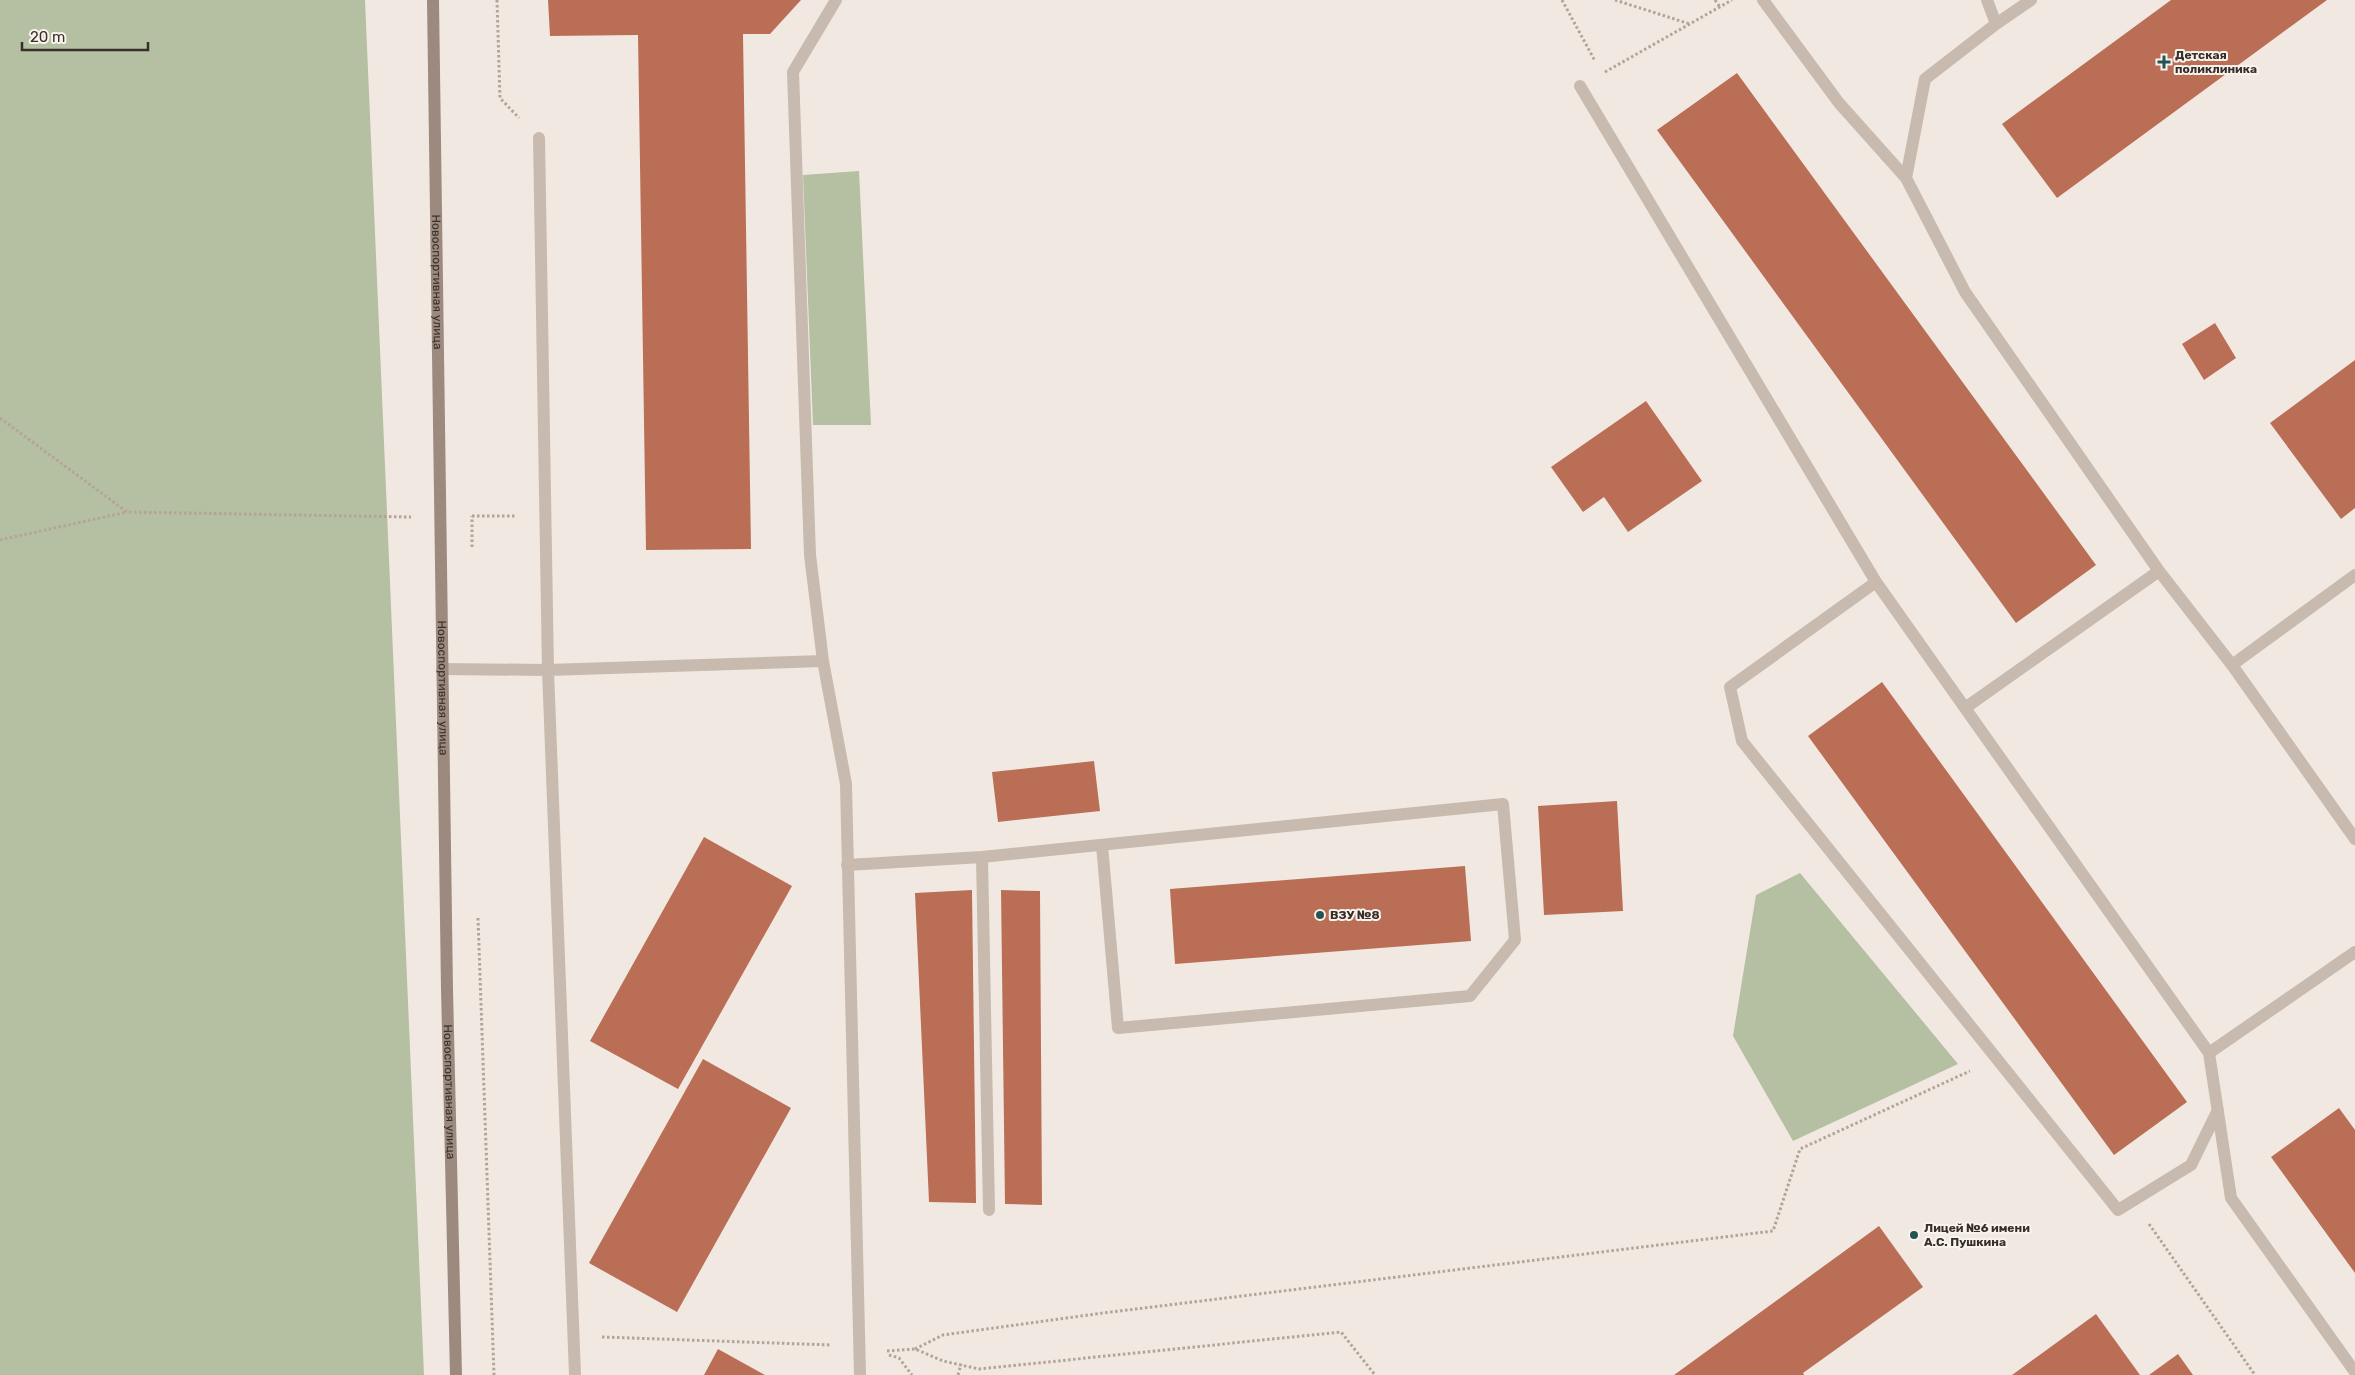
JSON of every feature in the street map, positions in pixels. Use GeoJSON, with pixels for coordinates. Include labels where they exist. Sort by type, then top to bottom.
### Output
{"type":"FeatureCollection","features":[{"type":"Feature","properties":{"kind":"main road","name":"Новоспортивная улица"},"geometry":{"type":"LineString","coordinates":[[433,0],[442,517],[442,669],[456,1375]]}},
{"type":"Feature","properties":{"kind":"lane"},"geometry":{"type":"LineString","coordinates":[[836,0],[793,72],[810,555],[823,661],[846,784],[860,1375]]}},
{"type":"Feature","properties":{"kind":"lane"},"geometry":{"type":"LineString","coordinates":[[1763,0],[1839,103],[1906,178],[1965,292],[2158,570],[2232,665],[2355,839]]}},
{"type":"Feature","properties":{"kind":"lane"},"geometry":{"type":"LineString","coordinates":[[1987,0],[1996,24]]}},
{"type":"Feature","properties":{"kind":"lane"},"geometry":{"type":"LineString","coordinates":[[1906,178],[1925,79],[1996,24],[2031,0]]}},
{"type":"Feature","properties":{"kind":"lane"},"geometry":{"type":"LineString","coordinates":[[1580,86],[1876,582],[2209,1053],[2231,1198],[2355,1372]]}},
{"type":"Feature","properties":{"kind":"lane"},"geometry":{"type":"LineString","coordinates":[[539,138],[548,670],[575,1375]]}},
{"type":"Feature","properties":{"kind":"lane"},"geometry":{"type":"LineString","coordinates":[[1965,708],[2158,570]]}},
{"type":"Feature","properties":{"kind":"lane"},"geometry":{"type":"LineString","coordinates":[[2232,665],[2355,574]]}},
{"type":"Feature","properties":{"kind":"lane"},"geometry":{"type":"LineString","coordinates":[[1876,582],[1730,687],[1742,741],[2118,1210],[2191,1165],[2218,1110]]}},
{"type":"Feature","properties":{"kind":"lane"},"geometry":{"type":"LineString","coordinates":[[442,669],[548,670],[823,661]]}},
{"type":"Feature","properties":{"kind":"lane"},"geometry":{"type":"LineString","coordinates":[[847,865],[982,857],[1503,804],[1515,940],[1470,996],[1118,1028],[1102,845]]}},
{"type":"Feature","properties":{"kind":"lane"},"geometry":{"type":"LineString","coordinates":[[982,857],[989,1210]]}},
{"type":"Feature","properties":{"kind":"lane"},"geometry":{"type":"LineString","coordinates":[[2209,1053],[2355,952]]}},
{"type":"Feature","properties":{"kind":"path"},"geometry":{"type":"LineString","coordinates":[[497,0],[500,98],[539,138]]}},
{"type":"Feature","properties":{"kind":"path"},"geometry":{"type":"LineString","coordinates":[[1562,0],[1603,74],[1732,0]]}},
{"type":"Feature","properties":{"kind":"path"},"geometry":{"type":"LineString","coordinates":[[1615,0],[1691,25]]}},
{"type":"Feature","properties":{"kind":"path"},"geometry":{"type":"LineString","coordinates":[[1715,0],[1720,7]]}},
{"type":"Feature","properties":{"kind":"path"},"geometry":{"type":"LineString","coordinates":[[0,418],[127,512]]}},
{"type":"Feature","properties":{"kind":"path"},"geometry":{"type":"LineString","coordinates":[[0,540],[127,512],[442,517],[546,516]]}},
{"type":"Feature","properties":{"kind":"path"},"geometry":{"type":"LineString","coordinates":[[472,516],[472,554]]}},
{"type":"Feature","properties":{"kind":"path"},"geometry":{"type":"LineString","coordinates":[[477,915],[494,1375]]}},
{"type":"Feature","properties":{"kind":"path"},"geometry":{"type":"LineString","coordinates":[[914,1350],[943,1335],[1104,1313],[1774,1231],[1800,1148],[1997,1059]]}},
{"type":"Feature","properties":{"kind":"path"},"geometry":{"type":"LineString","coordinates":[[2133,1202],[2255,1375]]}},
{"type":"Feature","properties":{"kind":"path"},"geometry":{"type":"LineString","coordinates":[[877,1352],[914,1350],[943,1361],[979,1369],[1341,1332],[1374,1375]]}},
{"type":"Feature","properties":{"kind":"path"},"geometry":{"type":"LineString","coordinates":[[574,1336],[859,1346],[899,1358],[912,1375]]}},
{"type":"Feature","properties":{"kind":"path"},"geometry":{"type":"LineString","coordinates":[[958,1375],[961,1364]]}},
{"type":"Feature","properties":{"kind":"green space"},"geometry":{"type":"Polygon","coordinates":[[[0,0],[365,0],[424,1375],[0,1375],[0,0]]]}},
{"type":"Feature","properties":{"kind":"green space"},"geometry":{"type":"Polygon","coordinates":[[[859,171],[871,425],[813,425],[803,175],[859,171]]]}},
{"type":"Feature","properties":{"kind":"green space"},"geometry":{"type":"Polygon","coordinates":[[[1800,873],[1958,1064],[1793,1141],[1733,1036],[1756,895],[1800,873]]]}},
{"type":"Feature","properties":{"kind":"building"},"geometry":{"type":"Polygon","coordinates":[[[548,0],[801,0],[770,34],[743,34],[751,549],[646,550],[638,35],[550,36],[548,0]]]}},
{"type":"Feature","properties":{"kind":"building","name":"Детская поликлиника"},"geometry":{"type":"Polygon","coordinates":[[[2171,0],[2327,0],[2057,198],[2002,124],[2171,0]]]}},
{"type":"Feature","properties":{"kind":"building"},"geometry":{"type":"Polygon","coordinates":[[[1737,73],[2096,565],[2016,623],[1657,130],[1737,73]]]}},
{"type":"Feature","properties":{"kind":"building"},"geometry":{"type":"Polygon","coordinates":[[[2215,323],[2236,358],[2204,380],[2182,344],[2215,323]]]}},
{"type":"Feature","properties":{"kind":"building"},"geometry":{"type":"Polygon","coordinates":[[[2355,360],[2355,508],[2341,519],[2270,423],[2355,360]]]}},
{"type":"Feature","properties":{"kind":"building"},"geometry":{"type":"Polygon","coordinates":[[[1646,401],[1702,481],[1628,532],[1604,497],[1583,512],[1551,467],[1646,401]]]}},
{"type":"Feature","properties":{"kind":"building"},"geometry":{"type":"Polygon","coordinates":[[[1882,682],[2187,1102],[2114,1155],[1808,736],[1882,682]]]}},
{"type":"Feature","properties":{"kind":"building"},"geometry":{"type":"Polygon","coordinates":[[[1094,761],[1100,811],[998,822],[992,772],[1094,761]]]}},
{"type":"Feature","properties":{"kind":"building"},"geometry":{"type":"Polygon","coordinates":[[[1617,801],[1623,911],[1544,915],[1538,806],[1617,801]]]}},
{"type":"Feature","properties":{"kind":"building"},"geometry":{"type":"Polygon","coordinates":[[[704,837],[792,886],[678,1089],[590,1041],[704,837]]]}},
{"type":"Feature","properties":{"kind":"building","name":"ВЗУ №8"},"geometry":{"type":"Polygon","coordinates":[[[1465,866],[1471,941],[1175,964],[1170,889],[1465,866]]]}},
{"type":"Feature","properties":{"kind":"building"},"geometry":{"type":"Polygon","coordinates":[[[972,890],[976,1203],[929,1202],[915,893],[972,890]]]}},
{"type":"Feature","properties":{"kind":"building"},"geometry":{"type":"Polygon","coordinates":[[[1001,890],[1040,891],[1042,1205],[1005,1204],[1001,890]]]}},
{"type":"Feature","properties":{"kind":"building"},"geometry":{"type":"Polygon","coordinates":[[[703,1059],[791,1108],[677,1312],[589,1263],[703,1059]]]}},
{"type":"Feature","properties":{"kind":"building"},"geometry":{"type":"Polygon","coordinates":[[[2339,1108],[2355,1130],[2355,1273],[2271,1157],[2339,1108]]]}},
{"type":"Feature","properties":{"kind":"building"},"geometry":{"type":"Polygon","coordinates":[[[1879,1226],[1923,1287],[1803,1373],[1804,1375],[1674,1375],[1879,1226]]]}},
{"type":"Feature","properties":{"kind":"building"},"geometry":{"type":"Polygon","coordinates":[[[2096,1314],[2140,1375],[2012,1375],[2096,1314]]]}},
{"type":"Feature","properties":{"kind":"building"},"geometry":{"type":"Polygon","coordinates":[[[718,1349],[765,1375],[704,1375],[718,1349]]]}},
{"type":"Feature","properties":{"kind":"building"},"geometry":{"type":"Polygon","coordinates":[[[2178,1354],[2193,1375],[2149,1375],[2178,1354]]]}},
{"type":"Feature","properties":{"kind":"place","name":"Детская поликлиника"},"geometry":{"type":"Point","coordinates":[2164,62]}},
{"type":"Feature","properties":{"kind":"place","name":"ВЗУ №8"},"geometry":{"type":"Point","coordinates":[1320,915]}},
{"type":"Feature","properties":{"kind":"place","name":"Лицей №6 имени А.С. Пушкина"},"geometry":{"type":"Point","coordinates":[1914,1235]}}]}
